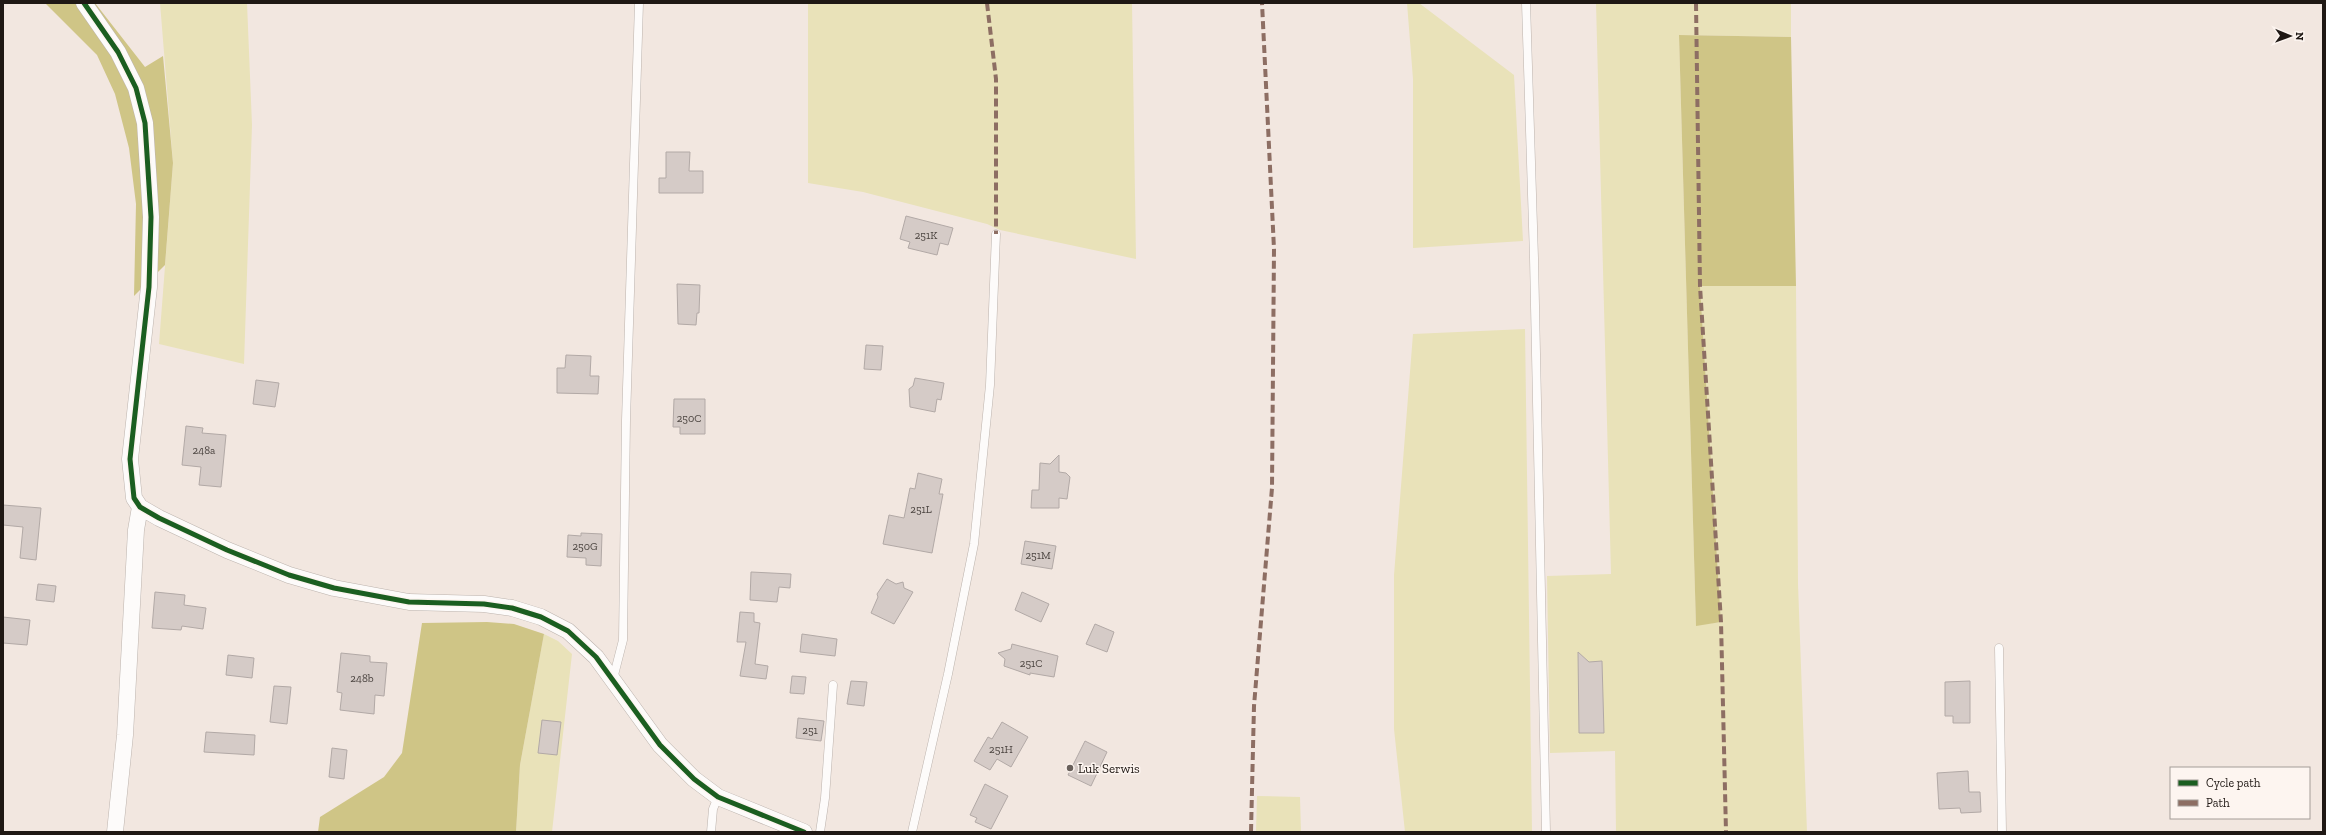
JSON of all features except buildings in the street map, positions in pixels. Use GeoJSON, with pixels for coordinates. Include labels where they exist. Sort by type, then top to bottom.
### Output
{"type":"FeatureCollection","features":[{"type":"Feature","properties":{"kind":"street"},"geometry":{"type":"LineString","coordinates":[[84,3],[124,64],[136,88],[145,123],[151,218],[149,287],[130,459],[134,498],[140,507],[159,518],[227,550],[289,575],[326,586],[375,597],[409,602],[484,604],[512,608],[541,617],[568,631],[596,658],[672,759],[718,797],[804,832]]}},
{"type":"Feature","properties":{"kind":"street"},"geometry":{"type":"LineString","coordinates":[[115,832],[125,735],[136,530],[140,507]]}},
{"type":"Feature","properties":{"kind":"lane"},"geometry":{"type":"LineString","coordinates":[[612,680],[623,640],[626,420],[639,3]]}},
{"type":"Feature","properties":{"kind":"lane"},"geometry":{"type":"LineString","coordinates":[[1526,3],[1534,258],[1546,832]]}},
{"type":"Feature","properties":{"kind":"lane"},"geometry":{"type":"LineString","coordinates":[[912,832],[948,674],[974,544],[990,385],[996,234]]}},
{"type":"Feature","properties":{"kind":"lane"},"geometry":{"type":"LineString","coordinates":[[1999,648],[2002,832]]}},
{"type":"Feature","properties":{"kind":"lane"},"geometry":{"type":"LineString","coordinates":[[820,832],[825,798],[833,685]]}},
{"type":"Feature","properties":{"kind":"lane"},"geometry":{"type":"LineString","coordinates":[[710,832],[713,809],[718,797]]}},
{"type":"Feature","properties":{"kind":"shaded area"},"geometry":{"type":"Polygon","coordinates":[[[45,3],[95,3],[145,67],[163,56],[173,163],[165,265],[134,296],[136,204],[129,148],[115,94],[97,55],[45,3]]]}},
{"type":"Feature","properties":{"kind":"shaded area"},"geometry":{"type":"Polygon","coordinates":[[[160,3],[247,3],[252,125],[244,364],[159,344],[173,163],[160,3]]]}},
{"type":"Feature","properties":{"kind":"shaded area"},"geometry":{"type":"Polygon","coordinates":[[[808,3],[1132,3],[1136,259],[1000,230],[987,224],[863,192],[808,183],[808,3]]]}},
{"type":"Feature","properties":{"kind":"shaded area"},"geometry":{"type":"Polygon","coordinates":[[[1407,3],[1419,3],[1514,75],[1523,241],[1413,248],[1413,79],[1407,3]]]}},
{"type":"Feature","properties":{"kind":"shaded area"},"geometry":{"type":"Polygon","coordinates":[[[1596,3],[1791,3],[1791,37],[1679,35],[1696,625],[1721,622],[1700,286],[1796,286],[1798,584],[1807,832],[1616,832],[1615,751],[1550,753],[1547,576],[1611,574],[1596,3]]]}},
{"type":"Feature","properties":{"kind":"shaded area"},"geometry":{"type":"Polygon","coordinates":[[[1679,35],[1791,37],[1796,286],[1700,286],[1721,622],[1696,626],[1679,35]]]}},
{"type":"Feature","properties":{"kind":"shaded area"},"geometry":{"type":"Polygon","coordinates":[[[1525,329],[1532,832],[1405,832],[1394,729],[1394,575],[1413,334],[1525,329]]]}},
{"type":"Feature","properties":{"kind":"shaded area"},"geometry":{"type":"Polygon","coordinates":[[[487,622],[514,624],[544,634],[520,765],[516,832],[318,832],[320,817],[384,777],[402,753],[422,623],[487,622]]]}},
{"type":"Feature","properties":{"kind":"shaded area"},"geometry":{"type":"Polygon","coordinates":[[[544,634],[558,641],[572,654],[552,832],[516,832],[520,765],[544,634]]]}},
{"type":"Feature","properties":{"kind":"shaded area"},"geometry":{"type":"Polygon","coordinates":[[[1257,796],[1300,797],[1301,832],[1256,832],[1257,796]]]}},
{"type":"Feature","properties":{"kind":"marked path"},"geometry":{"type":"LineString","coordinates":[[987,3],[996,79],[996,234]]}},
{"type":"Feature","properties":{"kind":"marked path"},"geometry":{"type":"LineString","coordinates":[[1251,832],[1254,706],[1272,488],[1274,249],[1262,3]]}},
{"type":"Feature","properties":{"kind":"marked path"},"geometry":{"type":"LineString","coordinates":[[1696,3],[1700,286],[1721,622],[1726,832]]}},
{"type":"Feature","properties":{"kind":"cycle path"},"geometry":{"type":"LineString","coordinates":[[84,3],[118,52],[136,88],[145,123],[151,217],[149,287],[130,459],[134,498],[140,507],[159,518],[227,550],[289,575],[334,588],[409,602],[484,604],[512,608],[541,617],[568,631],[596,657],[660,745],[694,779],[718,797],[804,832]]}},
{"type":"Feature","properties":{"kind":"place","name":"Luk Serwis"},"geometry":{"type":"Point","coordinates":[1070,768]}}]}
